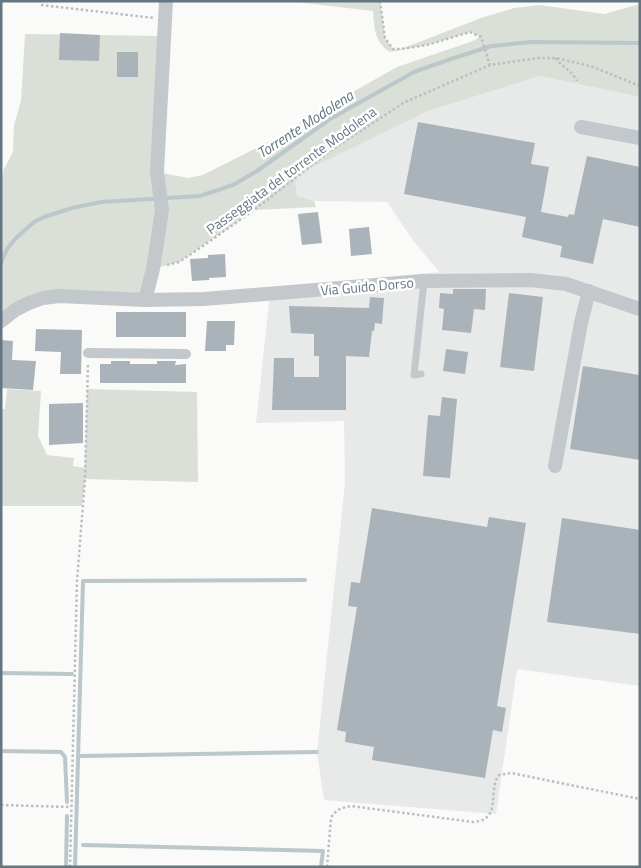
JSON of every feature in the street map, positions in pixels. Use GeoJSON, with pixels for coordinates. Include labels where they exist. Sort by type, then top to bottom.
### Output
{"type":"FeatureCollection","features":[{"type":"Feature","properties":{"kind":"street"},"geometry":{"type":"LineString","coordinates":[[145,300],[153,269],[162,210],[157,172],[166,1]]}},
{"type":"Feature","properties":{"kind":"street"},"geometry":{"type":"LineString","coordinates":[[581,127],[640,138]]}},
{"type":"Feature","properties":{"kind":"street","name":"Via Guido Dorso"},"geometry":{"type":"LineString","coordinates":[[1,321],[15,310],[43,298],[76,296],[145,300],[245,296],[424,281],[531,280],[566,284],[640,309]]}},
{"type":"Feature","properties":{"kind":"street"},"geometry":{"type":"LineString","coordinates":[[554,466],[588,292]]}},
{"type":"Feature","properties":{"kind":"street"},"geometry":{"type":"LineString","coordinates":[[88,357],[186,354]]}},
{"type":"Feature","properties":{"kind":"lane"},"geometry":{"type":"LineString","coordinates":[[421,374],[414,375],[424,281]]}},
{"type":"Feature","properties":{"kind":"path"},"geometry":{"type":"LineString","coordinates":[[380,1],[384,38],[393,49],[427,45],[470,32],[481,37],[490,64]]}},
{"type":"Feature","properties":{"kind":"path"},"geometry":{"type":"LineString","coordinates":[[41,5],[165,19]]}},
{"type":"Feature","properties":{"kind":"path","name":"Passeggiata del torrente Modolena"},"geometry":{"type":"LineString","coordinates":[[153,269],[179,262],[254,210],[336,146],[404,102],[490,64],[538,58],[556,58],[590,66],[640,86]]}},
{"type":"Feature","properties":{"kind":"path"},"geometry":{"type":"LineString","coordinates":[[556,58],[558,63],[574,74],[577,81]]}},
{"type":"Feature","properties":{"kind":"path"},"geometry":{"type":"LineString","coordinates":[[70,867],[77,581],[85,479],[88,357]]}},
{"type":"Feature","properties":{"kind":"path"},"geometry":{"type":"LineString","coordinates":[[327,867],[331,818],[335,811],[351,806],[481,822],[489,816],[492,810],[495,780],[499,775],[511,773],[640,799]]}},
{"type":"Feature","properties":{"kind":"path"},"geometry":{"type":"LineString","coordinates":[[1,805],[71,807]]}},
{"type":"Feature","properties":{"kind":"shaded area"},"geometry":{"type":"Polygon","coordinates":[[[287,1],[380,1],[385,38],[393,49],[401,49],[481,18],[514,8],[540,5],[604,14],[640,4],[640,97],[540,76],[428,111],[301,173],[295,178],[297,196],[314,201],[316,207],[254,210],[179,262],[153,269],[145,300],[59,296],[1,321],[1,183],[4,169],[13,152],[14,125],[21,101],[25,34],[164,36],[157,172],[188,178],[203,175],[274,139],[312,115],[397,67],[480,37],[470,32],[427,45],[390,52],[378,40],[373,11],[287,1]]]}},
{"type":"Feature","properties":{"kind":"shaded area"},"geometry":{"type":"Polygon","coordinates":[[[540,76],[640,97],[640,686],[517,669],[496,814],[324,800],[317,752],[345,483],[344,421],[256,423],[270,294],[374,284],[374,278],[439,272],[412,239],[387,202],[314,201],[297,196],[295,178],[301,173],[428,111],[540,76]]]}},
{"type":"Feature","properties":{"kind":"shaded area"},"geometry":{"type":"Polygon","coordinates":[[[7,389],[41,391],[38,436],[47,455],[74,458],[73,466],[85,468],[87,389],[197,392],[198,482],[85,479],[82,506],[1,506],[1,409],[5,409],[7,389]]]}},
{"type":"Feature","properties":{"kind":"building"},"geometry":{"type":"Polygon","coordinates":[[[60,33],[100,35],[99,61],[59,60],[60,33]]]}},
{"type":"Feature","properties":{"kind":"building"},"geometry":{"type":"Polygon","coordinates":[[[117,52],[138,52],[138,77],[117,77],[117,52]]]}},
{"type":"Feature","properties":{"kind":"building"},"geometry":{"type":"Polygon","coordinates":[[[418,122],[535,143],[531,164],[549,167],[541,212],[568,217],[569,214],[574,215],[587,156],[640,167],[640,227],[603,219],[593,264],[560,257],[562,246],[522,237],[526,217],[404,194],[418,122]]]}},
{"type":"Feature","properties":{"kind":"building"},"geometry":{"type":"Polygon","coordinates":[[[318,212],[322,243],[302,245],[298,214],[318,212]]]}},
{"type":"Feature","properties":{"kind":"building"},"geometry":{"type":"Polygon","coordinates":[[[369,227],[372,254],[351,256],[349,229],[369,227]]]}},
{"type":"Feature","properties":{"kind":"building"},"geometry":{"type":"Polygon","coordinates":[[[225,254],[226,277],[192,281],[190,259],[208,258],[208,255],[225,254]]]}},
{"type":"Feature","properties":{"kind":"building"},"geometry":{"type":"Polygon","coordinates":[[[453,289],[486,289],[485,310],[474,309],[471,333],[442,330],[444,309],[439,308],[440,293],[453,294],[453,289]]]}},
{"type":"Feature","properties":{"kind":"building"},"geometry":{"type":"Polygon","coordinates":[[[509,293],[543,297],[534,371],[500,367],[509,293]]]}},
{"type":"Feature","properties":{"kind":"building"},"geometry":{"type":"Polygon","coordinates":[[[370,297],[384,298],[382,324],[375,323],[374,331],[372,331],[369,357],[346,356],[346,410],[272,410],[274,358],[294,358],[294,377],[319,377],[319,356],[314,356],[314,334],[291,333],[289,306],[369,308],[370,297]]]}},
{"type":"Feature","properties":{"kind":"building"},"geometry":{"type":"Polygon","coordinates":[[[116,312],[186,312],[186,337],[116,337],[116,312]]]}},
{"type":"Feature","properties":{"kind":"building"},"geometry":{"type":"Polygon","coordinates":[[[207,321],[235,321],[234,345],[226,345],[226,351],[205,351],[207,321]]]}},
{"type":"Feature","properties":{"kind":"building"},"geometry":{"type":"Polygon","coordinates":[[[36,329],[82,330],[81,374],[60,374],[61,352],[35,351],[36,329]]]}},
{"type":"Feature","properties":{"kind":"building"},"geometry":{"type":"Polygon","coordinates":[[[1,340],[13,341],[12,360],[36,361],[33,390],[1,388],[1,340]]]}},
{"type":"Feature","properties":{"kind":"building"},"geometry":{"type":"Polygon","coordinates":[[[446,349],[468,352],[465,374],[443,371],[446,349]]]}},
{"type":"Feature","properties":{"kind":"building"},"geometry":{"type":"Polygon","coordinates":[[[111,361],[130,361],[130,364],[157,364],[157,361],[176,361],[175,365],[186,364],[186,383],[100,383],[100,364],[111,364],[111,361]]]}},
{"type":"Feature","properties":{"kind":"building"},"geometry":{"type":"Polygon","coordinates":[[[583,366],[640,375],[640,460],[570,449],[583,366]]]}},
{"type":"Feature","properties":{"kind":"building"},"geometry":{"type":"Polygon","coordinates":[[[442,397],[457,399],[450,478],[423,476],[428,415],[440,416],[442,397]]]}},
{"type":"Feature","properties":{"kind":"building"},"geometry":{"type":"Polygon","coordinates":[[[83,403],[83,443],[49,445],[49,404],[83,403]]]}},
{"type":"Feature","properties":{"kind":"building"},"geometry":{"type":"Polygon","coordinates":[[[372,508],[487,527],[489,517],[526,523],[497,706],[506,708],[502,732],[493,730],[485,778],[372,760],[374,747],[345,742],[346,732],[337,730],[357,607],[348,606],[351,582],[360,583],[372,508]]]}},
{"type":"Feature","properties":{"kind":"building"},"geometry":{"type":"Polygon","coordinates":[[[562,518],[640,530],[640,634],[547,622],[562,518]]]}},
{"type":"Feature","properties":{"kind":"waterway","name":"Torrente Modolena"},"geometry":{"type":"LineString","coordinates":[[1,263],[7,249],[16,238],[34,222],[44,217],[72,208],[101,202],[200,196],[233,185],[257,171],[330,119],[414,72],[448,60],[491,46],[532,42],[640,43]]}},
{"type":"Feature","properties":{"kind":"waterway"},"geometry":{"type":"LineString","coordinates":[[75,867],[83,581],[305,580]]}},
{"type":"Feature","properties":{"kind":"waterway"},"geometry":{"type":"LineString","coordinates":[[1,673],[72,674]]}},
{"type":"Feature","properties":{"kind":"waterway"},"geometry":{"type":"LineString","coordinates":[[1,751],[61,752],[65,757],[67,802]]}},
{"type":"Feature","properties":{"kind":"waterway"},"geometry":{"type":"LineString","coordinates":[[81,756],[317,752]]}},
{"type":"Feature","properties":{"kind":"waterway"},"geometry":{"type":"LineString","coordinates":[[66,867],[67,816]]}},
{"type":"Feature","properties":{"kind":"waterway"},"geometry":{"type":"LineString","coordinates":[[83,845],[323,851],[321,867]]}}]}
